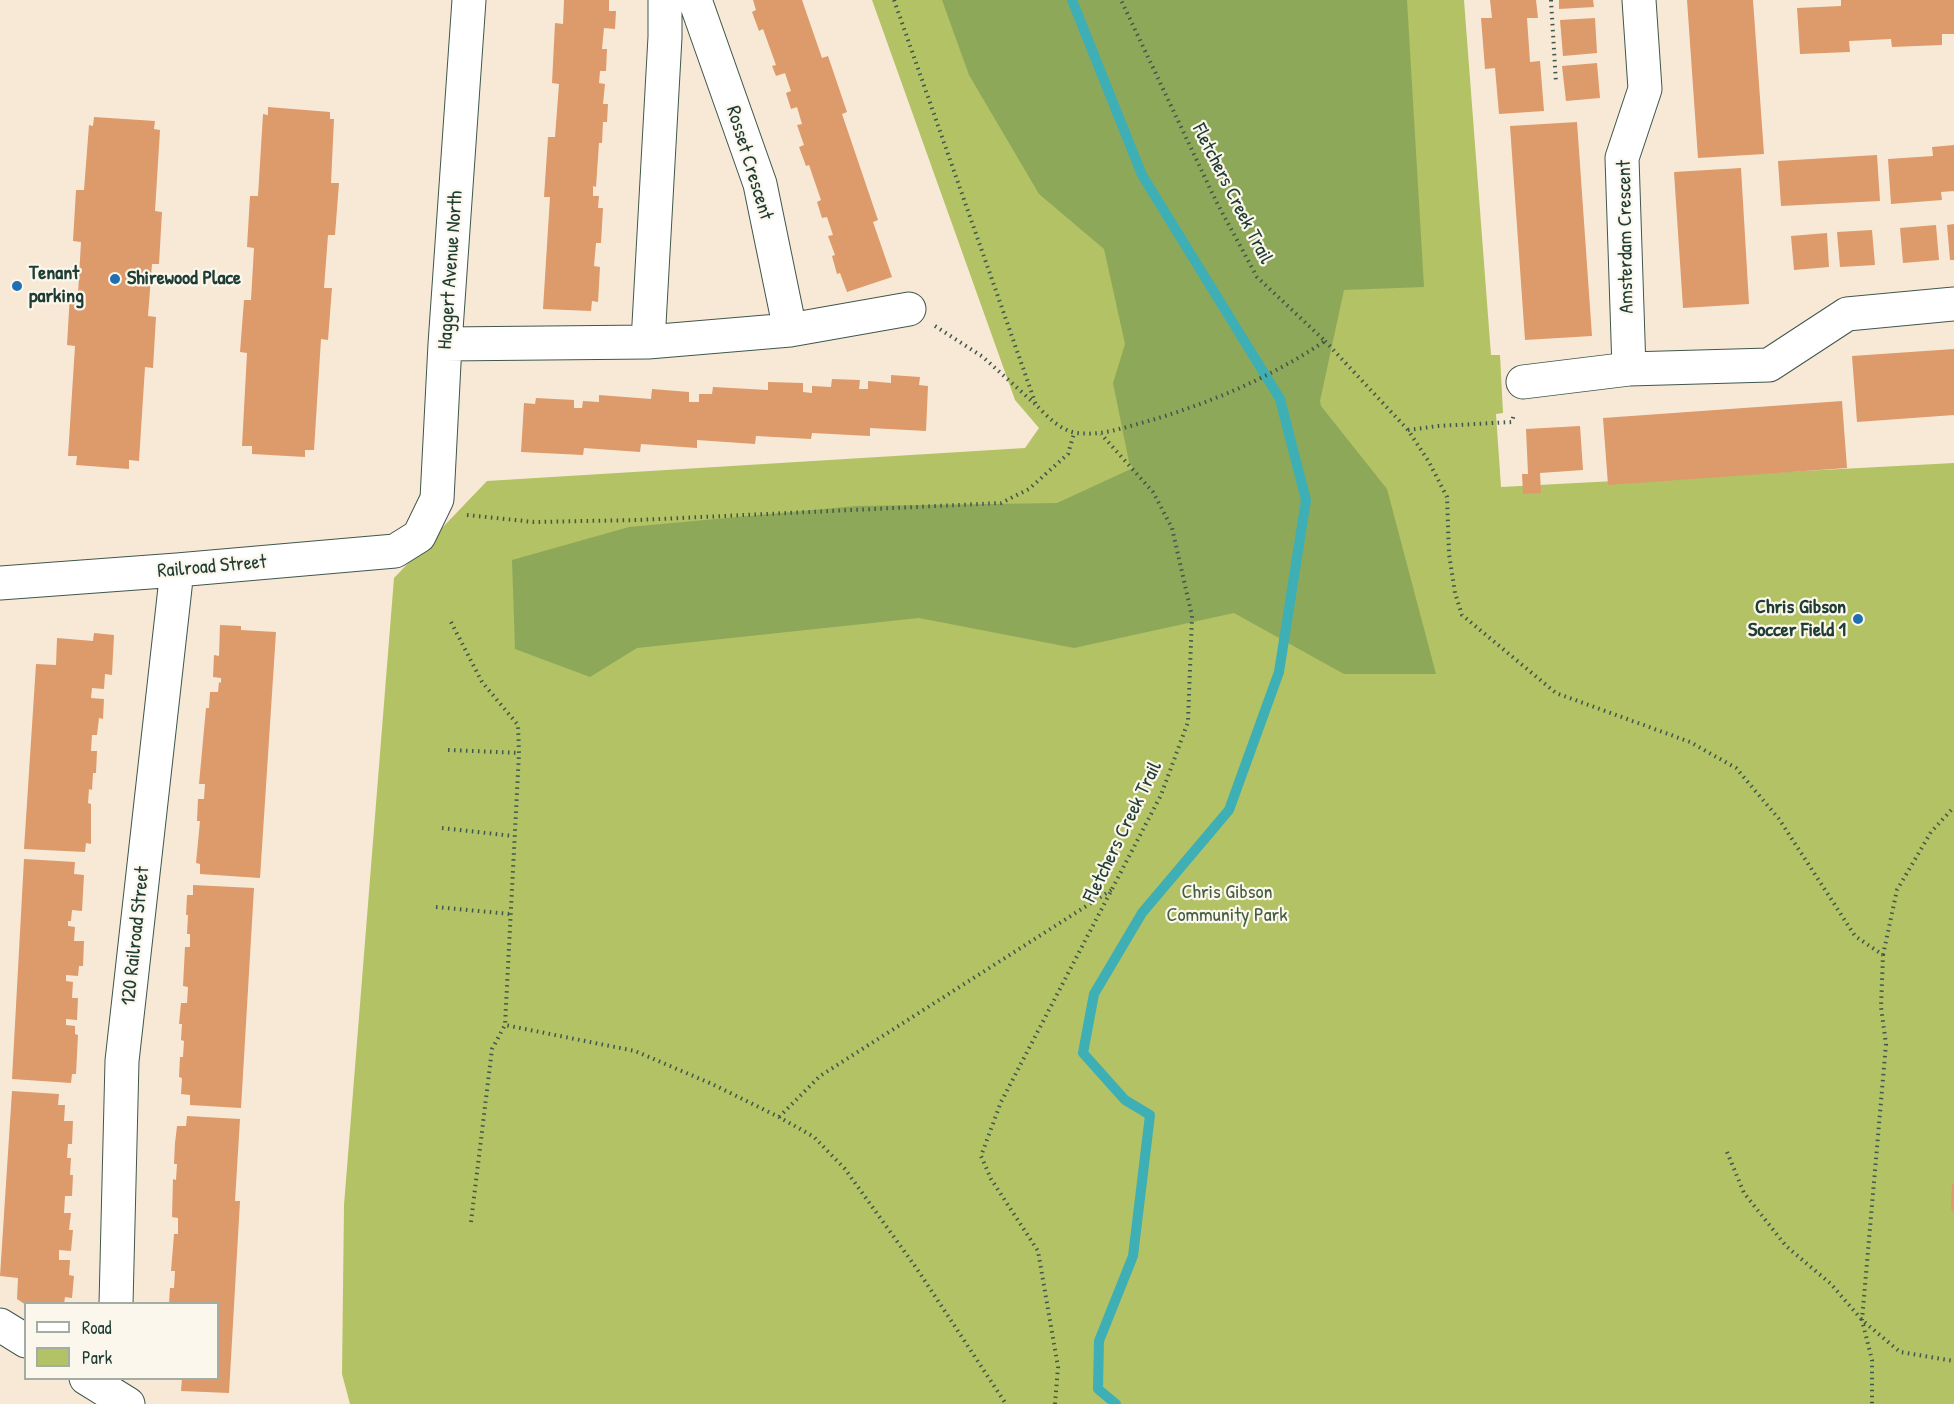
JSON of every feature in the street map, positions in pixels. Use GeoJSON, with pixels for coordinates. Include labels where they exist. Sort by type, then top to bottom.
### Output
{"type":"FeatureCollection","features":[{"type":"Feature","properties":{"kind":"street","name":"Haggert Avenue North"},"geometry":{"type":"LineString","coordinates":[[419,536],[437,499],[445,344],[470,0]]}},
{"type":"Feature","properties":{"kind":"street"},"geometry":{"type":"LineString","coordinates":[[648,342],[665,38],[665,0]]}},
{"type":"Feature","properties":{"kind":"street","name":"Rosset Crescent"},"geometry":{"type":"LineString","coordinates":[[695,0],[760,184],[790,330]]}},
{"type":"Feature","properties":{"kind":"street","name":"Amsterdam Crescent"},"geometry":{"type":"LineString","coordinates":[[1629,369],[1622,158],[1645,89],[1639,0]]}},
{"type":"Feature","properties":{"kind":"street"},"geometry":{"type":"LineString","coordinates":[[1523,382],[1629,369],[1769,365],[1847,314],[1954,304]]}},
{"type":"Feature","properties":{"kind":"street"},"geometry":{"type":"LineString","coordinates":[[445,344],[648,342],[790,330],[909,309]]}},
{"type":"Feature","properties":{"kind":"street","name":"Railroad Street"},"geometry":{"type":"LineString","coordinates":[[0,583],[395,551],[419,536]]}},
{"type":"Feature","properties":{"kind":"street","name":"120 Railroad Street"},"geometry":{"type":"LineString","coordinates":[[116,1302],[122,1061],[177,570]]}},
{"type":"Feature","properties":{"kind":"street"},"geometry":{"type":"LineString","coordinates":[[0,1325],[24,1340]]}},
{"type":"Feature","properties":{"kind":"path"},"geometry":{"type":"LineString","coordinates":[[894,0],[1036,405]]}},
{"type":"Feature","properties":{"kind":"path","name":"Fletchers Creek Trail"},"geometry":{"type":"LineString","coordinates":[[1121,0],[1216,201],[1257,277],[1325,341],[1408,430],[1430,462],[1447,497],[1449,554],[1455,593],[1462,615],[1556,693],[1690,742],[1736,768],[1779,819],[1855,936],[1883,955]]}},
{"type":"Feature","properties":{"kind":"path"},"geometry":{"type":"LineString","coordinates":[[1551,0],[1556,83]]}},
{"type":"Feature","properties":{"kind":"path"},"geometry":{"type":"LineString","coordinates":[[909,309],[983,357],[1052,421],[1074,433],[1101,434],[1189,409],[1293,362],[1325,341]]}},
{"type":"Feature","properties":{"kind":"path"},"geometry":{"type":"LineString","coordinates":[[1408,430],[1512,422],[1523,382]]}},
{"type":"Feature","properties":{"kind":"path"},"geometry":{"type":"LineString","coordinates":[[437,499],[469,516],[534,522],[638,520],[1001,503],[1029,489],[1068,454],[1074,433]]}},
{"type":"Feature","properties":{"kind":"path","name":"Fletchers Creek Trail"},"geometry":{"type":"LineString","coordinates":[[1055,1404],[1058,1367],[1038,1251],[991,1179],[981,1156],[1001,1102],[1161,795],[1188,722],[1192,616],[1172,528],[1153,492],[1101,434]]}},
{"type":"Feature","properties":{"kind":"path"},"geometry":{"type":"LineString","coordinates":[[451,622],[482,682],[519,725],[505,1025],[492,1048],[471,1222]]}},
{"type":"Feature","properties":{"kind":"path"},"geometry":{"type":"LineString","coordinates":[[448,750],[519,753]]}},
{"type":"Feature","properties":{"kind":"path"},"geometry":{"type":"LineString","coordinates":[[1872,1404],[1872,1360],[1862,1320],[1886,1044],[1881,1007],[1883,955],[1897,890],[1931,832],[1954,807]]}},
{"type":"Feature","properties":{"kind":"path"},"geometry":{"type":"LineString","coordinates":[[441,828],[513,836]]}},
{"type":"Feature","properties":{"kind":"path"},"geometry":{"type":"LineString","coordinates":[[779,1117],[820,1076],[1113,889]]}},
{"type":"Feature","properties":{"kind":"path"},"geometry":{"type":"LineString","coordinates":[[436,907],[510,914]]}},
{"type":"Feature","properties":{"kind":"path"},"geometry":{"type":"LineString","coordinates":[[505,1025],[635,1052],[712,1084],[814,1137],[845,1169],[917,1269],[1006,1404]]}},
{"type":"Feature","properties":{"kind":"path"},"geometry":{"type":"LineString","coordinates":[[1727,1152],[1744,1193],[1786,1246],[1831,1284],[1862,1320],[1900,1352],[1954,1361]]}},
{"type":"Feature","properties":{"kind":"green space","name":"Chris Gibson Community Park"},"geometry":{"type":"Polygon","coordinates":[[[872,0],[1464,0],[1491,355],[1500,355],[1503,413],[1496,414],[1501,487],[1954,463],[1954,1404],[350,1404],[342,1374],[344,1205],[394,578],[487,481],[1025,448],[1039,428],[1015,400],[872,0]]]}},
{"type":"Feature","properties":{"kind":"green space"},"geometry":{"type":"Polygon","coordinates":[[[942,0],[1407,0],[1424,287],[1344,290],[1320,401],[1321,406],[1387,489],[1436,674],[1344,674],[1234,613],[1074,648],[919,618],[637,648],[590,677],[515,649],[512,560],[629,527],[856,506],[1057,503],[1133,468],[1129,462],[1113,383],[1125,344],[1104,249],[1039,194],[969,75],[942,0]]]}},
{"type":"Feature","properties":{"kind":"building"},"geometry":{"type":"Polygon","coordinates":[[[564,0],[609,0],[609,11],[616,11],[615,29],[604,28],[602,49],[607,49],[606,71],[600,71],[599,83],[605,84],[603,104],[608,104],[607,122],[603,122],[602,143],[599,143],[596,187],[593,186],[593,196],[599,196],[598,208],[603,208],[601,243],[596,243],[594,266],[600,267],[598,302],[592,301],[591,311],[543,309],[550,197],[544,197],[548,137],[555,137],[559,84],[552,83],[555,23],[563,24],[564,0]]]}},
{"type":"Feature","properties":{"kind":"building"},"geometry":{"type":"Polygon","coordinates":[[[753,0],[802,0],[822,58],[828,56],[847,112],[842,114],[878,220],[873,222],[892,277],[847,292],[840,273],[837,274],[832,256],[835,255],[828,236],[833,235],[827,217],[822,218],[817,202],[821,200],[809,165],[806,166],[799,147],[804,145],[797,125],[802,124],[797,107],[791,109],[786,93],[791,91],[785,73],[776,76],[772,66],[776,65],[763,29],[759,31],[752,12],[756,10],[753,0]]]}},
{"type":"Feature","properties":{"kind":"building"},"geometry":{"type":"Polygon","coordinates":[[[1490,0],[1536,0],[1538,18],[1527,18],[1530,62],[1540,61],[1544,111],[1499,114],[1495,68],[1485,69],[1481,18],[1492,18],[1490,0]]]}},
{"type":"Feature","properties":{"kind":"building"},"geometry":{"type":"Polygon","coordinates":[[[1559,0],[1593,0],[1594,7],[1559,9],[1559,0]]]}},
{"type":"Feature","properties":{"kind":"building"},"geometry":{"type":"Polygon","coordinates":[[[1687,0],[1753,0],[1764,154],[1698,158],[1687,0]]]}},
{"type":"Feature","properties":{"kind":"building"},"geometry":{"type":"Polygon","coordinates":[[[1841,0],[1954,0],[1954,34],[1942,34],[1942,45],[1892,47],[1891,39],[1849,41],[1850,52],[1800,54],[1797,8],[1841,6],[1841,0]]]}},
{"type":"Feature","properties":{"kind":"building"},"geometry":{"type":"Polygon","coordinates":[[[1595,18],[1597,53],[1563,56],[1560,20],[1595,18]]]}},
{"type":"Feature","properties":{"kind":"building"},"geometry":{"type":"Polygon","coordinates":[[[1597,63],[1600,98],[1566,101],[1562,66],[1597,63]]]}},
{"type":"Feature","properties":{"kind":"building"},"geometry":{"type":"Polygon","coordinates":[[[268,107],[330,112],[330,119],[334,119],[331,183],[339,183],[335,235],[328,235],[324,288],[332,288],[328,340],[321,339],[314,450],[305,450],[305,457],[252,454],[252,446],[242,446],[247,353],[240,352],[244,300],[251,300],[254,248],[247,247],[250,196],[258,196],[263,114],[268,115],[268,107]]]}},
{"type":"Feature","properties":{"kind":"building","name":"Shirewood Place"},"geometry":{"type":"Polygon","coordinates":[[[94,117],[155,121],[154,129],[160,130],[155,211],[162,212],[159,264],[152,264],[148,316],[156,317],[153,368],[145,367],[139,461],[129,460],[129,469],[76,465],[77,456],[68,456],[75,346],[67,345],[70,293],[78,294],[81,242],[73,241],[76,190],[84,190],[89,125],[93,126],[94,117]]]}},
{"type":"Feature","properties":{"kind":"building"},"geometry":{"type":"Polygon","coordinates":[[[1577,122],[1592,336],[1525,340],[1510,126],[1577,122]]]}},
{"type":"Feature","properties":{"kind":"building"},"geometry":{"type":"Polygon","coordinates":[[[1954,145],[1954,191],[1941,192],[1942,200],[1891,204],[1888,159],[1933,156],[1932,147],[1954,145]]]}},
{"type":"Feature","properties":{"kind":"building"},"geometry":{"type":"Polygon","coordinates":[[[1877,155],[1880,201],[1781,206],[1778,161],[1877,155]]]}},
{"type":"Feature","properties":{"kind":"building"},"geometry":{"type":"Polygon","coordinates":[[[1741,168],[1749,304],[1683,308],[1674,172],[1741,168]]]}},
{"type":"Feature","properties":{"kind":"building"},"geometry":{"type":"Polygon","coordinates":[[[1954,224],[1954,260],[1950,260],[1947,225],[1954,224]]]}},
{"type":"Feature","properties":{"kind":"building"},"geometry":{"type":"Polygon","coordinates":[[[1936,225],[1939,260],[1903,263],[1900,228],[1936,225]]]}},
{"type":"Feature","properties":{"kind":"building"},"geometry":{"type":"Polygon","coordinates":[[[1872,230],[1875,265],[1840,267],[1837,232],[1872,230]]]}},
{"type":"Feature","properties":{"kind":"building"},"geometry":{"type":"Polygon","coordinates":[[[1827,233],[1829,267],[1794,270],[1791,236],[1827,233]]]}},
{"type":"Feature","properties":{"kind":"building"},"geometry":{"type":"Polygon","coordinates":[[[1954,349],[1954,415],[1857,422],[1852,356],[1954,349]]]}},
{"type":"Feature","properties":{"kind":"building"},"geometry":{"type":"Polygon","coordinates":[[[891,375],[920,377],[919,385],[928,386],[926,431],[870,428],[870,436],[812,433],[811,439],[756,436],[755,444],[697,440],[697,448],[641,444],[640,452],[584,448],[583,455],[521,452],[524,403],[535,404],[536,398],[574,400],[574,408],[582,408],[583,401],[599,402],[599,395],[651,399],[652,389],[689,392],[689,402],[699,402],[699,394],[712,394],[713,387],[768,390],[768,382],[803,383],[803,392],[812,393],[812,386],[831,387],[832,379],[860,380],[859,389],[868,389],[868,381],[891,383],[891,375]]]}},
{"type":"Feature","properties":{"kind":"building"},"geometry":{"type":"Polygon","coordinates":[[[1842,401],[1847,468],[1608,485],[1603,418],[1842,401]]]}},
{"type":"Feature","properties":{"kind":"building"},"geometry":{"type":"Polygon","coordinates":[[[1580,426],[1583,470],[1540,473],[1541,493],[1523,494],[1522,474],[1528,474],[1526,429],[1580,426]]]}},
{"type":"Feature","properties":{"kind":"building"},"geometry":{"type":"Polygon","coordinates":[[[220,625],[241,626],[241,630],[276,632],[260,878],[200,874],[200,864],[196,863],[200,821],[197,821],[198,799],[204,799],[205,784],[199,784],[206,708],[209,708],[210,692],[218,692],[219,682],[221,683],[221,678],[213,677],[214,655],[219,656],[220,625]]]}},
{"type":"Feature","properties":{"kind":"building"},"geometry":{"type":"Polygon","coordinates":[[[94,633],[114,635],[112,675],[105,674],[104,689],[92,688],[91,698],[104,699],[103,719],[99,718],[97,735],[92,735],[91,751],[97,751],[96,773],[93,773],[92,790],[89,789],[88,803],[91,804],[91,844],[86,843],[85,852],[24,849],[36,664],[56,665],[57,638],[93,641],[94,633]]]}},
{"type":"Feature","properties":{"kind":"building"},"geometry":{"type":"Polygon","coordinates":[[[24,859],[75,862],[74,874],[84,875],[82,911],[72,910],[71,921],[68,921],[68,926],[75,927],[74,941],[84,941],[83,966],[79,966],[78,976],[66,975],[66,981],[73,982],[72,998],[78,998],[77,1020],[66,1019],[66,1025],[75,1026],[75,1034],[78,1035],[76,1074],[72,1074],[71,1083],[12,1079],[24,859]]]}},
{"type":"Feature","properties":{"kind":"building"},"geometry":{"type":"Polygon","coordinates":[[[193,885],[254,888],[241,1108],[190,1105],[190,1095],[181,1094],[180,1057],[183,1057],[184,1041],[181,1040],[182,1024],[179,1024],[181,1003],[187,1003],[188,987],[183,986],[185,947],[190,947],[190,934],[187,934],[187,895],[193,895],[193,885]]]}},
{"type":"Feature","properties":{"kind":"building"},"geometry":{"type":"Polygon","coordinates":[[[12,1091],[59,1094],[58,1105],[65,1105],[64,1121],[73,1121],[72,1144],[68,1144],[67,1158],[71,1158],[72,1196],[65,1196],[64,1213],[71,1213],[69,1230],[73,1230],[71,1251],[59,1250],[59,1260],[70,1260],[69,1275],[74,1276],[72,1298],[65,1297],[64,1302],[24,1304],[17,1299],[18,1278],[0,1276],[12,1091]]]}},
{"type":"Feature","properties":{"kind":"building"},"geometry":{"type":"Polygon","coordinates":[[[187,1116],[240,1119],[235,1201],[240,1201],[229,1393],[181,1391],[182,1380],[219,1380],[219,1302],[169,1302],[170,1288],[174,1288],[175,1271],[171,1271],[174,1234],[178,1234],[178,1218],[172,1217],[173,1179],[176,1180],[177,1164],[174,1164],[175,1143],[177,1126],[186,1126],[187,1116]]]}},
{"type":"Feature","properties":{"kind":"building"},"geometry":{"type":"Polygon","coordinates":[[[1952,1184],[1954,1184],[1954,1213],[1951,1209],[1952,1184]]]}},
{"type":"Feature","properties":{"kind":"waterway"},"geometry":{"type":"LineString","coordinates":[[1072,0],[1142,175],[1280,399],[1306,500],[1279,672],[1229,810],[1142,913],[1094,994],[1083,1053],[1125,1100],[1150,1115],[1133,1256],[1099,1341],[1098,1389],[1116,1404]]}},
{"type":"Feature","properties":{"kind":"place","name":"Shirewood Place"},"geometry":{"type":"Point","coordinates":[115,279]}},
{"type":"Feature","properties":{"kind":"place","name":"Tenant parking"},"geometry":{"type":"Point","coordinates":[17,286]}},
{"type":"Feature","properties":{"kind":"place","name":"Chris Gibson Soccer Field 1"},"geometry":{"type":"Point","coordinates":[1858,619]}}]}
